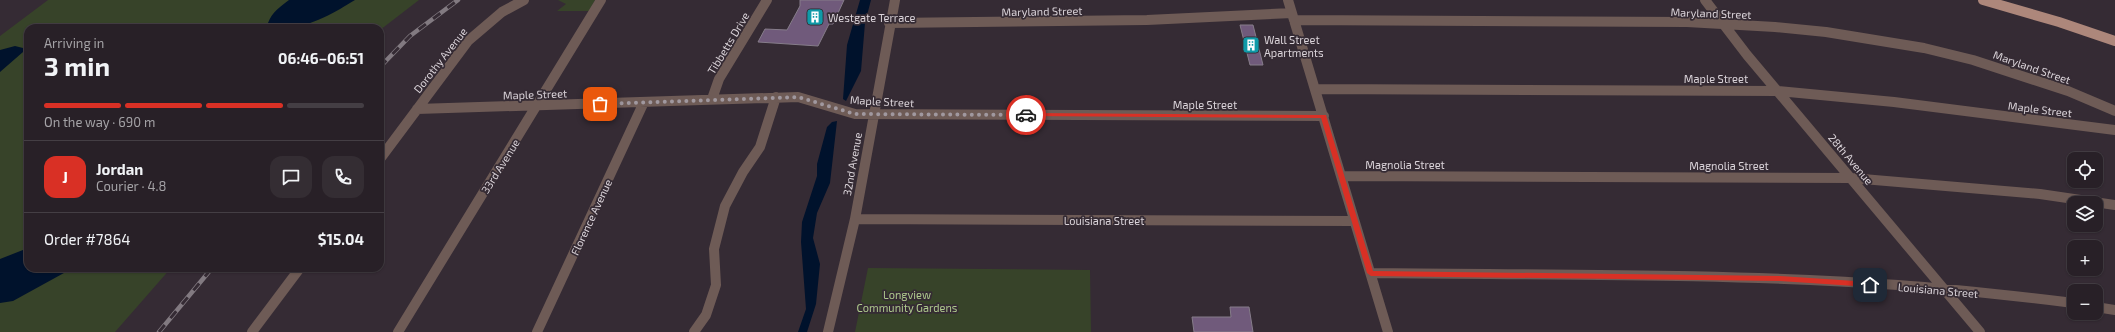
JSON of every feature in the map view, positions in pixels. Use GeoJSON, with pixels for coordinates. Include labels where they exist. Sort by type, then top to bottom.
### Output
{"type":"FeatureCollection","features":[{"type":"Feature","properties":{"kind":"main road"},"geometry":{"type":"LineString","coordinates":[[1983,0],[2060,22],[2115,41]]}},
{"type":"Feature","properties":{"kind":"street","name":"Dorothy Avenue"},"geometry":{"type":"LineString","coordinates":[[384,154],[468,41],[502,12],[524,0]]}},
{"type":"Feature","properties":{"kind":"street","name":"33rd Avenue"},"geometry":{"type":"LineString","coordinates":[[398,332],[601,0]]}},
{"type":"Feature","properties":{"kind":"street","name":"Tibbetts Drive"},"geometry":{"type":"LineString","coordinates":[[712,99],[718,79],[767,0]]}},
{"type":"Feature","properties":{"kind":"street","name":"32nd Avenue"},"geometry":{"type":"LineString","coordinates":[[828,332],[854,219],[889,24],[895,0]]}},
{"type":"Feature","properties":{"kind":"street"},"geometry":{"type":"LineString","coordinates":[[1288,0],[1388,332]]}},
{"type":"Feature","properties":{"kind":"street","name":"28th Avenue"},"geometry":{"type":"LineString","coordinates":[[1705,0],[1747,55],[1980,332]]}},
{"type":"Feature","properties":{"kind":"street","name":"Maryland Street"},"geometry":{"type":"LineString","coordinates":[[889,24],[1293,16],[1724,23],[1876,38],[1973,58],[2039,79],[2115,111]]}},
{"type":"Feature","properties":{"kind":"street","name":"Maple Street"},"geometry":{"type":"LineString","coordinates":[[1315,89],[1778,91],[1887,101],[2115,130]]}},
{"type":"Feature","properties":{"kind":"street"},"geometry":{"type":"LineString","coordinates":[[694,332],[706,315],[716,285],[714,249],[725,206],[743,172],[760,146],[776,97]]}},
{"type":"Feature","properties":{"kind":"street","name":"Maple Street"},"geometry":{"type":"LineString","coordinates":[[417,109],[798,97],[849,112],[873,114],[1324,116]]}},
{"type":"Feature","properties":{"kind":"street","name":"Florence Avenue"},"geometry":{"type":"LineString","coordinates":[[537,332],[644,102]]}},
{"type":"Feature","properties":{"kind":"street","name":"Magnolia Street"},"geometry":{"type":"LineString","coordinates":[[1342,176],[1851,178],[2040,194],[2115,205]]}},
{"type":"Feature","properties":{"kind":"street","name":"Louisiana Street"},"geometry":{"type":"LineString","coordinates":[[854,219],[1354,221]]}},
{"type":"Feature","properties":{"kind":"street"},"geometry":{"type":"LineString","coordinates":[[252,332],[297,272]]}},
{"type":"Feature","properties":{"kind":"street","name":"Louisiana Street"},"geometry":{"type":"LineString","coordinates":[[1371,273],[1780,279],[1945,290],[2067,302]]}},
{"type":"Feature","properties":{"kind":"street"},"geometry":{"type":"LineString","coordinates":[[2103,308],[2115,310]]}},
{"type":"Feature","properties":{"kind":"green space"},"geometry":{"type":"Polygon","coordinates":[[[48,0],[419,0],[384,27],[384,24],[24,24],[24,272],[168,272],[115,332],[0,332],[0,36],[48,0]]]}},
{"type":"Feature","properties":{"kind":"green space"},"geometry":{"type":"Polygon","coordinates":[[[558,0],[595,0],[589,11],[557,11],[566,4],[558,0]]]}},
{"type":"Feature","properties":{"kind":"green space","name":"Longview Community Gardens"},"geometry":{"type":"Polygon","coordinates":[[[868,268],[1090,270],[1091,332],[855,332],[868,268]]]}},
{"type":"Feature","properties":{"kind":"water"},"geometry":{"type":"Polygon","coordinates":[[[289,0],[355,0],[324,17],[307,24],[268,23],[279,7],[289,0]]]}},
{"type":"Feature","properties":{"kind":"water"},"geometry":{"type":"Polygon","coordinates":[[[860,0],[871,0],[865,23],[861,71],[846,101],[843,99],[847,45],[860,0]]]}},
{"type":"Feature","properties":{"kind":"water"},"geometry":{"type":"Polygon","coordinates":[[[15,46],[23,48],[23,52],[0,72],[0,50],[15,46]]]}},
{"type":"Feature","properties":{"kind":"water"},"geometry":{"type":"Polygon","coordinates":[[[837,121],[830,183],[817,213],[813,238],[820,264],[816,304],[807,332],[798,332],[806,309],[801,242],[802,222],[817,176],[817,164],[827,127],[832,122],[837,121]]]}},
{"type":"Feature","properties":{"kind":"water"},"geometry":{"type":"Polygon","coordinates":[[[24,250],[24,272],[66,272],[13,301],[0,303],[0,259],[24,250]]]}},
{"type":"Feature","properties":{"kind":"building","name":"Westgate Terrace"},"geometry":{"type":"Polygon","coordinates":[[[800,0],[844,0],[833,24],[829,24],[818,46],[758,42],[765,29],[787,30],[800,6],[800,0]]]}},
{"type":"Feature","properties":{"kind":"building","name":"Wall Street Apartments"},"geometry":{"type":"Polygon","coordinates":[[[1240,25],[1253,25],[1263,65],[1250,65],[1240,25]]]}},
{"type":"Feature","properties":{"kind":"building"},"geometry":{"type":"Polygon","coordinates":[[[1230,307],[1249,307],[1253,332],[1194,332],[1192,317],[1231,317],[1230,307]]]}},
{"type":"Feature","properties":{"kind":"railway"},"geometry":{"type":"LineString","coordinates":[[384,63],[410,36],[458,0]]}},
{"type":"Feature","properties":{"kind":"railway"},"geometry":{"type":"LineString","coordinates":[[159,332],[209,272]]}},
{"type":"Feature","properties":{"kind":"way so far"},"geometry":{"type":"LineString","coordinates":[[600,104],[798,97],[855,114],[1026,115]]}},
{"type":"Feature","properties":{"kind":"place","name":"Westgate Terrace"},"geometry":{"type":"Point","coordinates":[815,17]}},
{"type":"Feature","properties":{"kind":"place","name":"Wall Street Apartments"},"geometry":{"type":"Point","coordinates":[1251,45]}},
{"type":"Feature","properties":{"kind":"route"},"geometry":{"type":"LineString","coordinates":[[1026,115],[1324,116],[1354,221],[1371,273],[1780,279],[1870,285]]}}]}
